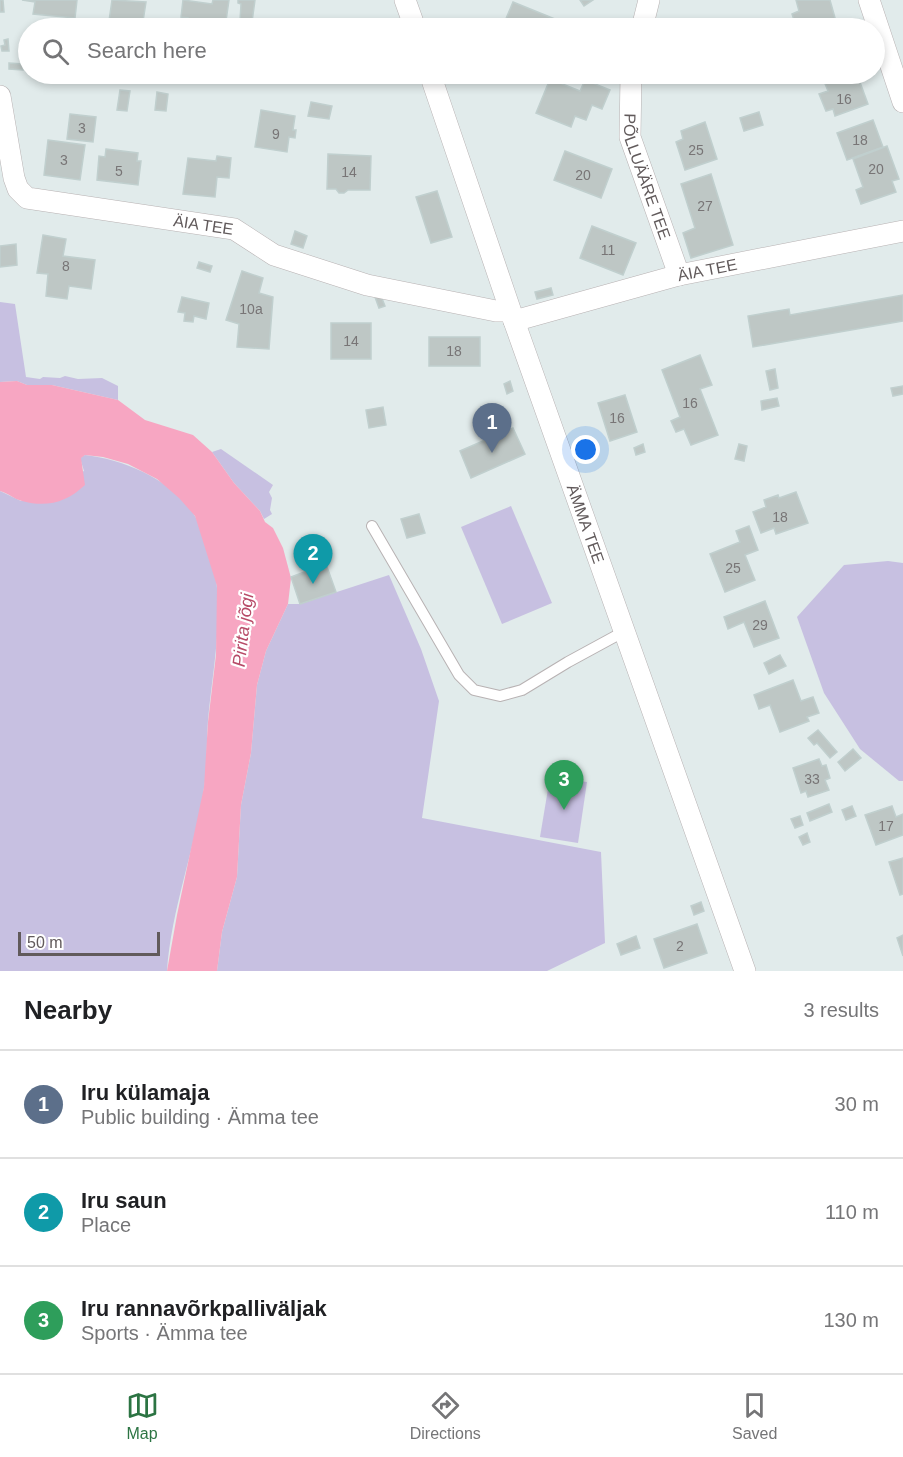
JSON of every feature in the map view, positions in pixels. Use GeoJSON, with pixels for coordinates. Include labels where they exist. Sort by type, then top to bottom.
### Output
{"type":"FeatureCollection","features":[{"type":"Feature","properties":{"kind":"street"},"geometry":{"type":"LineString","coordinates":[[405,0],[411,18]]}},
{"type":"Feature","properties":{"kind":"street"},"geometry":{"type":"LineString","coordinates":[[644,18],[649,0]]}},
{"type":"Feature","properties":{"kind":"street"},"geometry":{"type":"LineString","coordinates":[[869,0],[875,18]]}},
{"type":"Feature","properties":{"kind":"street"},"geometry":{"type":"LineString","coordinates":[[885,48],[903,102]]}},
{"type":"Feature","properties":{"kind":"street","name":"ÄMMA TEE"},"geometry":{"type":"LineString","coordinates":[[433,84],[512,316],[745,971]]}},
{"type":"Feature","properties":{"kind":"street","name":"PÕLLUÄÄRE TEE"},"geometry":{"type":"LineString","coordinates":[[632,84],[630,137],[678,275]]}},
{"type":"Feature","properties":{"kind":"street","name":"ÄIA TEE"},"geometry":{"type":"LineString","coordinates":[[0,96],[14,177],[18,189],[27,198],[234,229],[274,255],[367,285],[512,316],[678,275],[903,231]]}},
{"type":"Feature","properties":{"kind":"lane"},"geometry":{"type":"LineString","coordinates":[[372,526],[459,675],[474,690],[500,696],[522,690],[568,662],[625,632]]}},
{"type":"Feature","properties":{"kind":"shaded area"},"geometry":{"type":"Polygon","coordinates":[[[0,302],[15,304],[26,377],[40,379],[65,376],[78,379],[102,378],[118,386],[118,400],[52,385],[27,385],[17,381],[0,382],[0,302]]]}},
{"type":"Feature","properties":{"kind":"shaded area"},"geometry":{"type":"Polygon","coordinates":[[[221,449],[273,485],[269,492],[272,498],[270,510],[272,514],[264,519],[260,511],[234,483],[212,452],[221,449]]]}},
{"type":"Feature","properties":{"kind":"shaded area"},"geometry":{"type":"Polygon","coordinates":[[[85,455],[116,461],[163,483],[187,505],[200,528],[217,584],[218,604],[204,788],[173,925],[167,971],[0,971],[0,491],[21,501],[84,471],[80,458],[85,455]]]}},
{"type":"Feature","properties":{"kind":"shaded area"},"geometry":{"type":"Polygon","coordinates":[[[511,506],[552,603],[502,624],[461,527],[511,506]]]}},
{"type":"Feature","properties":{"kind":"shaded area"},"geometry":{"type":"Polygon","coordinates":[[[888,561],[903,563],[903,781],[899,781],[860,749],[824,693],[797,617],[844,565],[888,561]]]}},
{"type":"Feature","properties":{"kind":"shaded area"},"geometry":{"type":"Polygon","coordinates":[[[389,575],[421,649],[439,701],[422,818],[601,852],[605,943],[547,971],[217,971],[222,932],[237,877],[241,805],[251,753],[257,685],[266,651],[288,604],[300,604],[389,575]]]}},
{"type":"Feature","properties":{"kind":"shaded area"},"geometry":{"type":"Polygon","coordinates":[[[550,777],[587,782],[578,843],[540,837],[550,777]]]}},
{"type":"Feature","properties":{"kind":"water","name":"Pirita jõgi"},"geometry":{"type":"Polygon","coordinates":[[[17,381],[27,385],[52,385],[118,400],[145,420],[193,435],[212,452],[234,483],[260,511],[265,522],[273,528],[283,548],[291,578],[288,604],[266,651],[257,685],[251,753],[241,805],[237,877],[222,932],[217,971],[167,971],[204,787],[208,722],[216,655],[217,586],[195,516],[157,479],[128,464],[103,457],[85,455],[81,458],[85,485],[71,496],[56,502],[31,503],[0,491],[0,382],[17,381]]]}},
{"type":"Feature","properties":{"kind":"building"},"geometry":{"type":"Polygon","coordinates":[[[0,0],[3,0],[4,12],[0,12],[0,0]]]}},
{"type":"Feature","properties":{"kind":"building"},"geometry":{"type":"Polygon","coordinates":[[[22,0],[77,0],[75,18],[33,14],[35,2],[22,0]]]}},
{"type":"Feature","properties":{"kind":"building"},"geometry":{"type":"Polygon","coordinates":[[[112,0],[146,2],[144,18],[109,18],[112,0]]]}},
{"type":"Feature","properties":{"kind":"building"},"geometry":{"type":"Polygon","coordinates":[[[183,0],[212,4],[213,0],[229,0],[226,18],[181,17],[183,0]]]}},
{"type":"Feature","properties":{"kind":"building"},"geometry":{"type":"Polygon","coordinates":[[[238,0],[255,0],[253,18],[240,18],[241,4],[238,0]]]}},
{"type":"Feature","properties":{"kind":"building"},"geometry":{"type":"Polygon","coordinates":[[[580,0],[593,0],[584,6],[580,0]]]}},
{"type":"Feature","properties":{"kind":"building"},"geometry":{"type":"Polygon","coordinates":[[[796,0],[830,0],[835,18],[793,18],[792,14],[799,11],[796,0]]]}},
{"type":"Feature","properties":{"kind":"building"},"geometry":{"type":"Polygon","coordinates":[[[513,2],[552,18],[506,18],[513,2]]]}},
{"type":"Feature","properties":{"kind":"building"},"geometry":{"type":"Polygon","coordinates":[[[8,39],[9,51],[2,51],[1,46],[5,45],[4,40],[8,39]]]}},
{"type":"Feature","properties":{"kind":"building"},"geometry":{"type":"Polygon","coordinates":[[[9,63],[18,64],[18,70],[9,69],[9,63]]]}},
{"type":"Feature","properties":{"kind":"building"},"geometry":{"type":"Polygon","coordinates":[[[548,84],[562,84],[580,91],[583,84],[595,84],[610,90],[602,109],[592,105],[586,120],[575,116],[571,127],[536,113],[548,84]]]}},
{"type":"Feature","properties":{"kind":"building"},"geometry":{"type":"Polygon","coordinates":[[[825,84],[861,84],[868,104],[835,116],[833,109],[826,111],[819,94],[828,91],[825,84]]]}},
{"type":"Feature","properties":{"kind":"building"},"geometry":{"type":"Polygon","coordinates":[[[120,90],[130,91],[127,111],[117,110],[120,90]]]}},
{"type":"Feature","properties":{"kind":"building"},"geometry":{"type":"Polygon","coordinates":[[[157,92],[168,94],[166,111],[155,110],[157,92]]]}},
{"type":"Feature","properties":{"kind":"building"},"geometry":{"type":"Polygon","coordinates":[[[311,102],[332,106],[329,119],[308,116],[311,102]]]}},
{"type":"Feature","properties":{"kind":"building"},"geometry":{"type":"Polygon","coordinates":[[[261,110],[295,116],[293,130],[296,130],[295,138],[289,137],[287,152],[255,147],[261,110]]]}},
{"type":"Feature","properties":{"kind":"building"},"geometry":{"type":"Polygon","coordinates":[[[759,112],[763,125],[744,131],[740,118],[759,112]]]}},
{"type":"Feature","properties":{"kind":"building"},"geometry":{"type":"Polygon","coordinates":[[[70,114],[96,117],[93,142],[67,139],[70,114]]]}},
{"type":"Feature","properties":{"kind":"building"},"geometry":{"type":"Polygon","coordinates":[[[873,120],[883,147],[847,160],[837,133],[873,120]]]}},
{"type":"Feature","properties":{"kind":"building"},"geometry":{"type":"Polygon","coordinates":[[[705,122],[717,159],[685,170],[676,142],[683,139],[681,131],[705,122]]]}},
{"type":"Feature","properties":{"kind":"building"},"geometry":{"type":"Polygon","coordinates":[[[48,140],[85,145],[80,180],[44,175],[48,140]]]}},
{"type":"Feature","properties":{"kind":"building"},"geometry":{"type":"Polygon","coordinates":[[[887,146],[899,179],[892,181],[896,192],[861,204],[856,190],[863,187],[853,159],[887,146]]]}},
{"type":"Feature","properties":{"kind":"building"},"geometry":{"type":"Polygon","coordinates":[[[106,149],[138,153],[137,161],[141,161],[138,185],[97,180],[99,156],[105,157],[106,149]]]}},
{"type":"Feature","properties":{"kind":"building"},"geometry":{"type":"Polygon","coordinates":[[[565,151],[612,169],[601,198],[554,180],[565,151]]]}},
{"type":"Feature","properties":{"kind":"building"},"geometry":{"type":"Polygon","coordinates":[[[328,154],[371,156],[370,190],[348,190],[339,193],[336,189],[327,189],[328,154]]]}},
{"type":"Feature","properties":{"kind":"building"},"geometry":{"type":"Polygon","coordinates":[[[217,156],[231,158],[229,178],[217,177],[215,197],[183,194],[188,158],[216,161],[217,156]]]}},
{"type":"Feature","properties":{"kind":"building"},"geometry":{"type":"Polygon","coordinates":[[[711,174],[733,245],[691,258],[683,233],[695,228],[681,184],[711,174]]]}},
{"type":"Feature","properties":{"kind":"building"},"geometry":{"type":"Polygon","coordinates":[[[437,191],[452,237],[431,243],[416,197],[437,191]]]}},
{"type":"Feature","properties":{"kind":"building"},"geometry":{"type":"Polygon","coordinates":[[[592,226],[636,243],[623,275],[580,258],[592,226]]]}},
{"type":"Feature","properties":{"kind":"building"},"geometry":{"type":"Polygon","coordinates":[[[295,231],[307,236],[303,248],[291,244],[295,231]]]}},
{"type":"Feature","properties":{"kind":"building"},"geometry":{"type":"Polygon","coordinates":[[[43,235],[66,239],[63,256],[95,260],[91,289],[69,286],[67,299],[46,296],[48,274],[37,273],[43,235]]]}},
{"type":"Feature","properties":{"kind":"building"},"geometry":{"type":"Polygon","coordinates":[[[16,244],[17,265],[0,267],[0,246],[16,244]]]}},
{"type":"Feature","properties":{"kind":"building"},"geometry":{"type":"Polygon","coordinates":[[[199,262],[212,266],[210,272],[197,268],[199,262]]]}},
{"type":"Feature","properties":{"kind":"building"},"geometry":{"type":"Polygon","coordinates":[[[242,271],[263,278],[259,293],[273,297],[269,349],[237,347],[239,324],[226,320],[242,271]]]}},
{"type":"Feature","properties":{"kind":"building"},"geometry":{"type":"Polygon","coordinates":[[[551,288],[553,295],[537,299],[535,292],[551,288]]]}},
{"type":"Feature","properties":{"kind":"building"},"geometry":{"type":"Polygon","coordinates":[[[903,295],[903,321],[753,347],[748,316],[789,309],[790,315],[903,295]]]}},
{"type":"Feature","properties":{"kind":"building"},"geometry":{"type":"Polygon","coordinates":[[[381,296],[385,306],[379,308],[375,297],[381,296]]]}},
{"type":"Feature","properties":{"kind":"building"},"geometry":{"type":"Polygon","coordinates":[[[182,297],[209,303],[206,319],[194,316],[193,322],[184,321],[185,313],[178,312],[182,297]]]}},
{"type":"Feature","properties":{"kind":"building"},"geometry":{"type":"Polygon","coordinates":[[[331,323],[371,323],[371,359],[331,359],[331,323]]]}},
{"type":"Feature","properties":{"kind":"building"},"geometry":{"type":"Polygon","coordinates":[[[429,337],[480,337],[480,366],[429,366],[429,337]]]}},
{"type":"Feature","properties":{"kind":"building"},"geometry":{"type":"Polygon","coordinates":[[[700,355],[712,385],[700,389],[718,435],[691,445],[684,429],[676,432],[671,421],[680,417],[662,370],[700,355]]]}},
{"type":"Feature","properties":{"kind":"building"},"geometry":{"type":"Polygon","coordinates":[[[775,369],[778,388],[770,390],[766,371],[775,369]]]}},
{"type":"Feature","properties":{"kind":"building"},"geometry":{"type":"Polygon","coordinates":[[[510,381],[513,391],[507,394],[504,384],[510,381]]]}},
{"type":"Feature","properties":{"kind":"building"},"geometry":{"type":"Polygon","coordinates":[[[903,386],[903,394],[893,396],[891,388],[903,386]]]}},
{"type":"Feature","properties":{"kind":"building"},"geometry":{"type":"Polygon","coordinates":[[[625,395],[637,432],[610,441],[598,403],[625,395]]]}},
{"type":"Feature","properties":{"kind":"building"},"geometry":{"type":"Polygon","coordinates":[[[777,398],[779,406],[762,410],[761,401],[777,398]]]}},
{"type":"Feature","properties":{"kind":"building"},"geometry":{"type":"Polygon","coordinates":[[[383,407],[386,425],[369,428],[366,410],[383,407]]]}},
{"type":"Feature","properties":{"kind":"building"},"geometry":{"type":"Polygon","coordinates":[[[513,428],[525,454],[471,478],[460,451],[513,428]]]}},
{"type":"Feature","properties":{"kind":"building"},"geometry":{"type":"Polygon","coordinates":[[[643,444],[645,452],[636,455],[634,448],[643,444]]]}},
{"type":"Feature","properties":{"kind":"building"},"geometry":{"type":"Polygon","coordinates":[[[739,444],[747,446],[744,461],[735,459],[739,444]]]}},
{"type":"Feature","properties":{"kind":"building"},"geometry":{"type":"Polygon","coordinates":[[[796,492],[808,523],[776,534],[774,528],[761,533],[753,512],[766,507],[764,500],[796,492]]]}},
{"type":"Feature","properties":{"kind":"building"},"geometry":{"type":"Polygon","coordinates":[[[419,514],[425,533],[407,538],[401,519],[419,514]]]}},
{"type":"Feature","properties":{"kind":"building"},"geometry":{"type":"Polygon","coordinates":[[[749,526],[758,550],[745,555],[755,580],[725,592],[710,554],[740,542],[736,531],[749,526]]]}},
{"type":"Feature","properties":{"kind":"building"},"geometry":{"type":"Polygon","coordinates":[[[326,564],[336,592],[300,604],[291,577],[326,564]]]}},
{"type":"Feature","properties":{"kind":"building"},"geometry":{"type":"Polygon","coordinates":[[[765,601],[779,638],[754,647],[744,622],[728,629],[724,617],[765,601]]]}},
{"type":"Feature","properties":{"kind":"building"},"geometry":{"type":"Polygon","coordinates":[[[780,655],[786,666],[769,674],[764,663],[780,655]]]}},
{"type":"Feature","properties":{"kind":"building"},"geometry":{"type":"Polygon","coordinates":[[[793,680],[801,701],[813,697],[819,713],[807,717],[809,721],[780,732],[770,705],[759,709],[754,695],[793,680]]]}},
{"type":"Feature","properties":{"kind":"building"},"geometry":{"type":"Polygon","coordinates":[[[818,730],[837,752],[830,758],[817,743],[814,745],[808,738],[818,730]]]}},
{"type":"Feature","properties":{"kind":"building"},"geometry":{"type":"Polygon","coordinates":[[[853,749],[861,758],[845,771],[838,762],[853,749]]]}},
{"type":"Feature","properties":{"kind":"building"},"geometry":{"type":"Polygon","coordinates":[[[819,759],[822,766],[826,765],[830,778],[825,780],[829,790],[808,797],[806,791],[801,793],[793,768],[819,759]]]}},
{"type":"Feature","properties":{"kind":"building"},"geometry":{"type":"Polygon","coordinates":[[[829,804],[832,812],[810,821],[807,813],[829,804]]]}},
{"type":"Feature","properties":{"kind":"building"},"geometry":{"type":"Polygon","coordinates":[[[852,806],[856,816],[846,820],[842,810],[852,806]]]}},
{"type":"Feature","properties":{"kind":"building"},"geometry":{"type":"Polygon","coordinates":[[[892,806],[896,817],[903,814],[903,835],[876,845],[865,815],[892,806]]]}},
{"type":"Feature","properties":{"kind":"building"},"geometry":{"type":"Polygon","coordinates":[[[800,816],[803,825],[795,828],[791,819],[800,816]]]}},
{"type":"Feature","properties":{"kind":"building"},"geometry":{"type":"Polygon","coordinates":[[[807,833],[810,842],[803,845],[799,837],[807,833]]]}},
{"type":"Feature","properties":{"kind":"building"},"geometry":{"type":"Polygon","coordinates":[[[903,858],[903,894],[900,895],[889,862],[903,858]]]}},
{"type":"Feature","properties":{"kind":"building"},"geometry":{"type":"Polygon","coordinates":[[[701,902],[704,911],[694,915],[691,906],[701,902]]]}},
{"type":"Feature","properties":{"kind":"building"},"geometry":{"type":"Polygon","coordinates":[[[697,924],[707,953],[664,968],[654,939],[697,924]]]}},
{"type":"Feature","properties":{"kind":"building"},"geometry":{"type":"Polygon","coordinates":[[[903,935],[903,956],[897,938],[903,935]]]}},
{"type":"Feature","properties":{"kind":"building"},"geometry":{"type":"Polygon","coordinates":[[[636,936],[640,948],[621,955],[617,944],[636,936]]]}},
{"type":"Feature","properties":{"kind":"place","name":"Iru külamaja"},"geometry":{"type":"Point","coordinates":[492,453]}},
{"type":"Feature","properties":{"kind":"place","name":"Iru saun"},"geometry":{"type":"Point","coordinates":[313,584]}},
{"type":"Feature","properties":{"kind":"place","name":"Iru rannavõrkpalliväljak"},"geometry":{"type":"Point","coordinates":[564,810]}}]}
